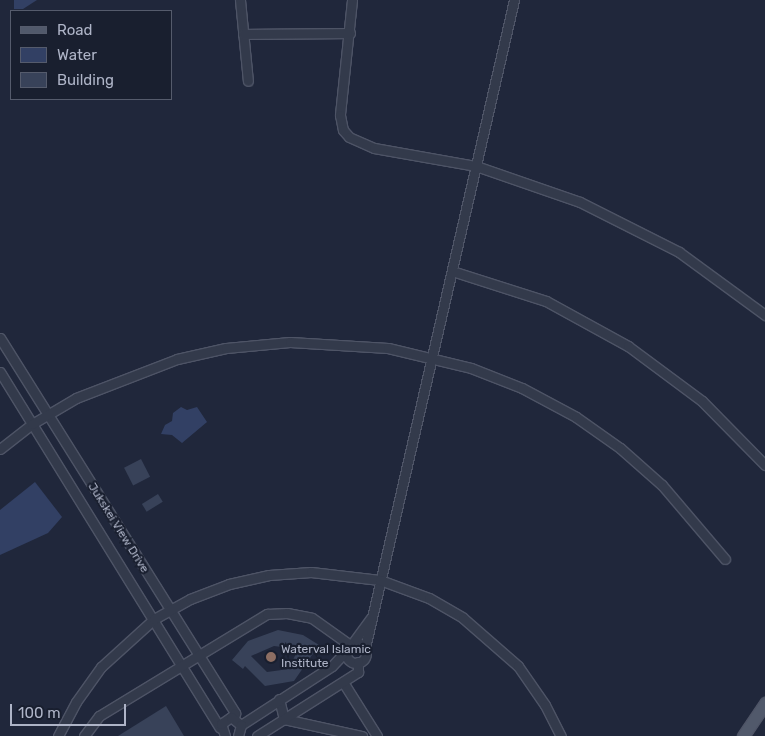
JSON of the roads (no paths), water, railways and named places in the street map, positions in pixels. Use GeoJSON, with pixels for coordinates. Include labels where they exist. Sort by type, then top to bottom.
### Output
{"type":"FeatureCollection","features":[{"type":"Feature","properties":{"kind":"main road"},"geometry":{"type":"LineString","coordinates":[[743,736],[765,703]]}},
{"type":"Feature","properties":{"kind":"street"},"geometry":{"type":"LineString","coordinates":[[240,0],[248,81]]}},
{"type":"Feature","properties":{"kind":"street"},"geometry":{"type":"LineString","coordinates":[[352,0],[340,115],[343,130],[349,137],[374,148],[476,166],[545,188],[646,233],[698,264],[765,315]]}},
{"type":"Feature","properties":{"kind":"street"},"geometry":{"type":"LineString","coordinates":[[84,736],[99,716],[256,620],[277,613],[312,618],[351,652],[364,658],[431,356],[514,0]]}},
{"type":"Feature","properties":{"kind":"street"},"geometry":{"type":"LineString","coordinates":[[243,34],[350,33]]}},
{"type":"Feature","properties":{"kind":"street"},"geometry":{"type":"LineString","coordinates":[[452,270],[546,301],[621,341],[702,401],[765,465]]}},
{"type":"Feature","properties":{"kind":"street","name":"Jukskei View Drive"},"geometry":{"type":"LineString","coordinates":[[0,338],[234,713],[239,727]]}},
{"type":"Feature","properties":{"kind":"street"},"geometry":{"type":"LineString","coordinates":[[0,450],[32,424],[76,398],[150,368],[226,348],[326,342],[362,344],[431,356],[522,388],[596,431],[662,485],[725,559]]}},
{"type":"Feature","properties":{"kind":"street","name":"Jukskei View Drive"},"geometry":{"type":"LineString","coordinates":[[0,372],[183,664],[223,732]]}},
{"type":"Feature","properties":{"kind":"street"},"geometry":{"type":"LineString","coordinates":[[58,736],[76,702],[101,667],[154,619],[211,590],[268,575],[331,572],[380,580],[440,603],[492,640],[532,684],[561,736]]}},
{"type":"Feature","properties":{"kind":"street"},"geometry":{"type":"LineString","coordinates":[[351,652],[373,616]]}},
{"type":"Feature","properties":{"kind":"street"},"geometry":{"type":"LineString","coordinates":[[223,732],[225,720],[239,727],[257,713],[351,652],[365,648]]}},
{"type":"Feature","properties":{"kind":"street"},"geometry":{"type":"LineString","coordinates":[[257,736],[358,672],[351,652]]}},
{"type":"Feature","properties":{"kind":"street"},"geometry":{"type":"LineString","coordinates":[[343,682],[377,736]]}},
{"type":"Feature","properties":{"kind":"street"},"geometry":{"type":"LineString","coordinates":[[279,699],[284,719]]}},
{"type":"Feature","properties":{"kind":"street"},"geometry":{"type":"LineString","coordinates":[[284,719],[362,736]]}},
{"type":"Feature","properties":{"kind":"water"},"geometry":{"type":"Polygon","coordinates":[[[14,0],[37,0],[23,9],[14,9],[14,0]]]}},
{"type":"Feature","properties":{"kind":"water"},"geometry":{"type":"Polygon","coordinates":[[[181,407],[187,410],[197,407],[207,422],[182,443],[172,435],[161,434],[165,425],[172,421],[173,413],[181,407]]]}},
{"type":"Feature","properties":{"kind":"water"},"geometry":{"type":"Polygon","coordinates":[[[35,482],[62,517],[48,533],[0,555],[0,510],[35,482]]]}},
{"type":"Feature","properties":{"kind":"place","name":"Waterval Islamic Institute"},"geometry":{"type":"Point","coordinates":[271,657]}}]}
